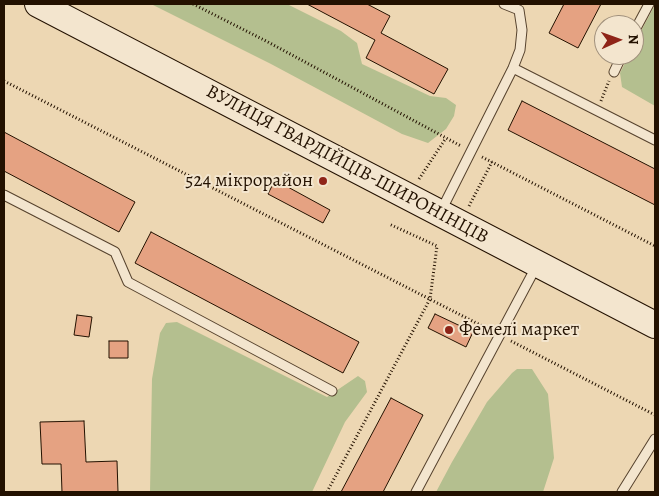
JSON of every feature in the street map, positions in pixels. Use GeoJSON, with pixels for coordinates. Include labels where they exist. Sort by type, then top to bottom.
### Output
{"type":"FeatureCollection","features":[{"type":"Feature","properties":{"kind":"main road","name":"ВУЛИЦЯ ГВАРДІЙЦІВ-ШИРОНІНЦІВ"},"geometry":{"type":"LineString","coordinates":[[38,4],[655,325]]}},
{"type":"Feature","properties":{"kind":"lane"},"geometry":{"type":"LineString","coordinates":[[440,213],[513,68],[520,50],[522,30],[519,10],[504,4]]}},
{"type":"Feature","properties":{"kind":"lane"},"geometry":{"type":"LineString","coordinates":[[614,72],[617,65]]}},
{"type":"Feature","properties":{"kind":"lane"},"geometry":{"type":"LineString","coordinates":[[513,68],[655,140]]}},
{"type":"Feature","properties":{"kind":"lane"},"geometry":{"type":"LineString","coordinates":[[4,195],[115,252],[128,282],[332,391]]}},
{"type":"Feature","properties":{"kind":"lane"},"geometry":{"type":"LineString","coordinates":[[416,492],[538,264]]}},
{"type":"Feature","properties":{"kind":"lane"},"geometry":{"type":"LineString","coordinates":[[622,492],[655,439]]}},
{"type":"Feature","properties":{"kind":"path"},"geometry":{"type":"LineString","coordinates":[[192,4],[266,41],[471,152],[655,246]]}},
{"type":"Feature","properties":{"kind":"path"},"geometry":{"type":"LineString","coordinates":[[596,110],[614,72]]}},
{"type":"Feature","properties":{"kind":"path"},"geometry":{"type":"LineString","coordinates":[[4,82],[655,415]]}},
{"type":"Feature","properties":{"kind":"path"},"geometry":{"type":"LineString","coordinates":[[418,182],[446,138]]}},
{"type":"Feature","properties":{"kind":"path"},"geometry":{"type":"LineString","coordinates":[[469,207],[492,162]]}},
{"type":"Feature","properties":{"kind":"path"},"geometry":{"type":"LineString","coordinates":[[328,492],[430,299],[437,246],[389,224]]}},
{"type":"Feature","properties":{"kind":"green space"},"geometry":{"type":"Polygon","coordinates":[[[151,4],[287,4],[341,31],[357,43],[362,64],[430,96],[446,98],[456,105],[454,116],[446,129],[428,143],[402,134],[271,64],[151,4]]]}},
{"type":"Feature","properties":{"kind":"green space"},"geometry":{"type":"Polygon","coordinates":[[[655,5],[655,106],[622,87],[620,73],[624,65],[644,65],[644,25],[655,5]]]}},
{"type":"Feature","properties":{"kind":"green space"},"geometry":{"type":"Polygon","coordinates":[[[177,322],[327,397],[358,376],[365,381],[367,392],[345,422],[312,492],[150,492],[152,379],[160,333],[166,323],[177,322]]]}},
{"type":"Feature","properties":{"kind":"green space"},"geometry":{"type":"Polygon","coordinates":[[[517,369],[532,369],[548,394],[554,458],[543,492],[436,492],[487,402],[517,369]]]}},
{"type":"Feature","properties":{"kind":"building"},"geometry":{"type":"Polygon","coordinates":[[[307,4],[367,4],[390,16],[381,33],[448,69],[434,94],[366,58],[375,40],[307,4]]]}},
{"type":"Feature","properties":{"kind":"building"},"geometry":{"type":"Polygon","coordinates":[[[564,4],[601,4],[578,48],[549,33],[564,4]]]}},
{"type":"Feature","properties":{"kind":"building"},"geometry":{"type":"Polygon","coordinates":[[[522,101],[655,169],[655,205],[508,130],[522,101]]]}},
{"type":"Feature","properties":{"kind":"building"},"geometry":{"type":"Polygon","coordinates":[[[4,132],[135,202],[119,232],[4,171],[4,132]]]}},
{"type":"Feature","properties":{"kind":"building"},"geometry":{"type":"Polygon","coordinates":[[[275,180],[330,210],[323,223],[268,194],[275,180]]]}},
{"type":"Feature","properties":{"kind":"building"},"geometry":{"type":"Polygon","coordinates":[[[151,232],[359,342],[343,373],[135,263],[151,232]]]}},
{"type":"Feature","properties":{"kind":"building"},"geometry":{"type":"Polygon","coordinates":[[[435,314],[473,332],[466,347],[428,328],[435,314]]]}},
{"type":"Feature","properties":{"kind":"building"},"geometry":{"type":"Polygon","coordinates":[[[77,315],[92,317],[89,337],[74,335],[77,315]]]}},
{"type":"Feature","properties":{"kind":"building"},"geometry":{"type":"Polygon","coordinates":[[[109,341],[128,341],[128,358],[109,358],[109,341]]]}},
{"type":"Feature","properties":{"kind":"building"},"geometry":{"type":"Polygon","coordinates":[[[391,398],[423,415],[383,492],[341,492],[391,398]]]}},
{"type":"Feature","properties":{"kind":"building"},"geometry":{"type":"Polygon","coordinates":[[[84,421],[86,462],[117,461],[118,492],[62,492],[61,464],[42,464],[40,422],[84,421]]]}},
{"type":"Feature","properties":{"kind":"place","name":"524 мікрорайон"},"geometry":{"type":"Point","coordinates":[323,181]}},
{"type":"Feature","properties":{"kind":"place","name":"Фемелі маркет"},"geometry":{"type":"Point","coordinates":[449,330]}}]}
